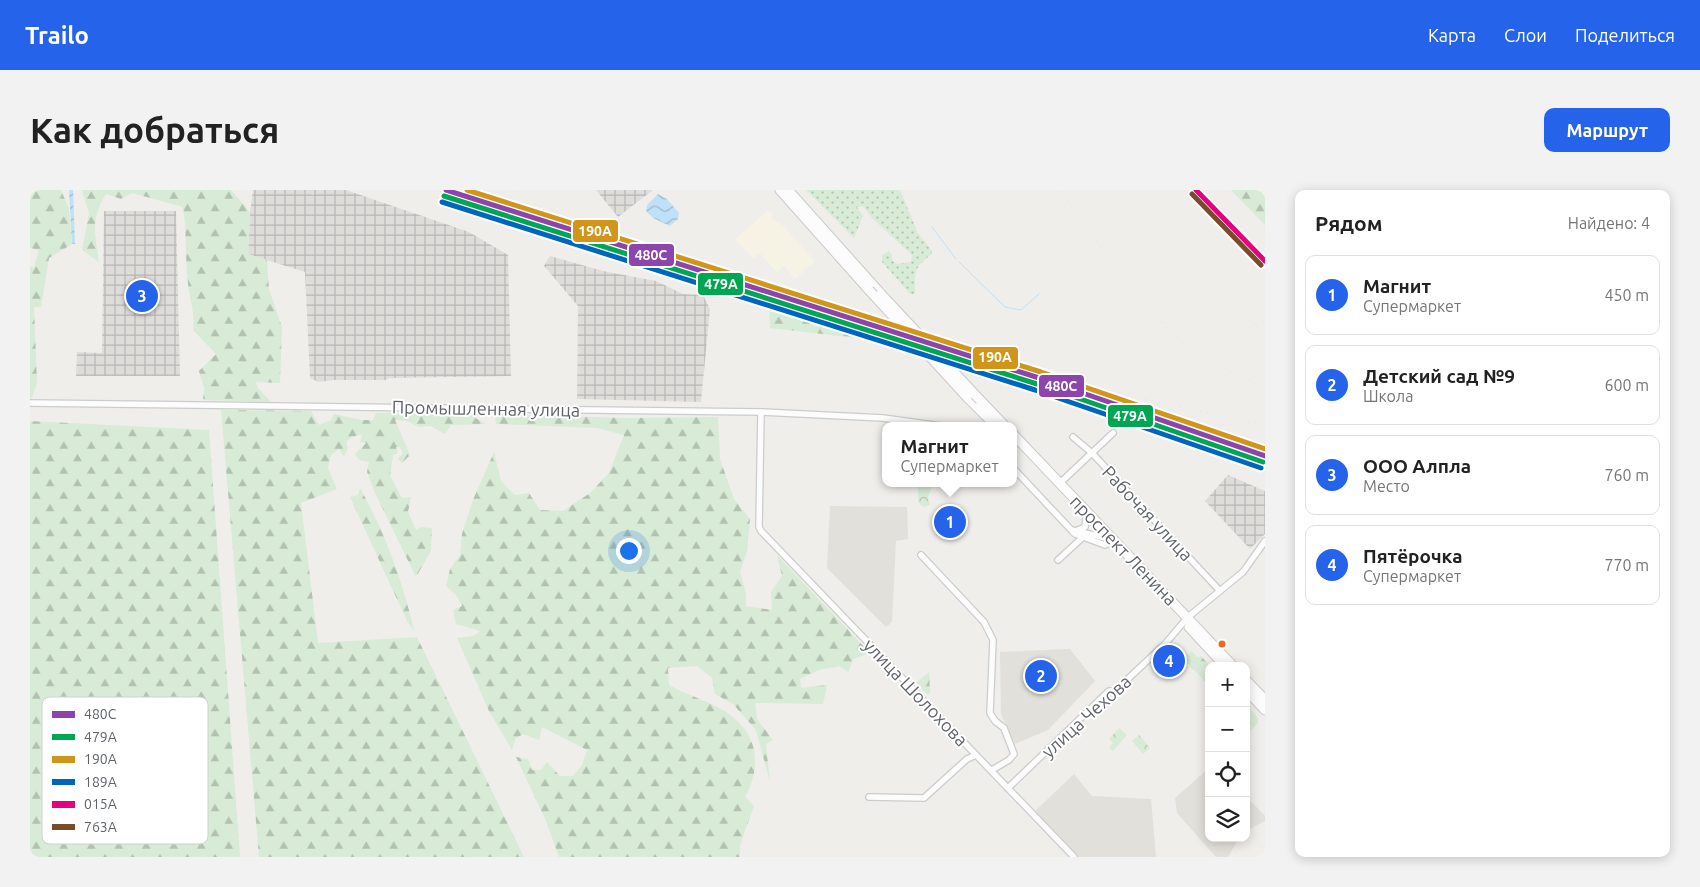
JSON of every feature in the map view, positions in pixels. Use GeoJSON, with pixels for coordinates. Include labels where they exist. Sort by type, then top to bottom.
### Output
{"type":"FeatureCollection","features":[{"type":"Feature","properties":{"kind":"main road"},"geometry":{"type":"LineString","coordinates":[[780,190],[869,290],[992,422]]}},
{"type":"Feature","properties":{"kind":"main road"},"geometry":{"type":"LineString","coordinates":[[788,190],[881,294],[1001,422]]}},
{"type":"Feature","properties":{"kind":"main road","name":"проспект Ленина"},"geometry":{"type":"LineString","coordinates":[[1017,438],[1111,541],[1229,662]]}},
{"type":"Feature","properties":{"kind":"main road","name":"проспект Ленина"},"geometry":{"type":"LineString","coordinates":[[1017,447],[1111,541]]}},
{"type":"Feature","properties":{"kind":"main road","name":"проспект Ленина"},"geometry":{"type":"LineString","coordinates":[[1186,619],[1221,662]]}},
{"type":"Feature","properties":{"kind":"main road"},"geometry":{"type":"LineString","coordinates":[[1250,684],[1265,700]]}},
{"type":"Feature","properties":{"kind":"main road"},"geometry":{"type":"LineString","coordinates":[[1250,694],[1265,710]]}},
{"type":"Feature","properties":{"kind":"street","name":"Промышленная улица"},"geometry":{"type":"LineString","coordinates":[[30,403],[762,412],[883,418],[912,422]]}},
{"type":"Feature","properties":{"kind":"street","name":"улица Шолохова"},"geometry":{"type":"LineString","coordinates":[[762,412],[759,527],[1074,857]]}},
{"type":"Feature","properties":{"kind":"street"},"geometry":{"type":"LineString","coordinates":[[1060,483],[1113,433]]}},
{"type":"Feature","properties":{"kind":"street","name":"Рабочая улица"},"geometry":{"type":"LineString","coordinates":[[1073,437],[1092,453],[1220,591]]}},
{"type":"Feature","properties":{"kind":"street"},"geometry":{"type":"LineString","coordinates":[[1017,472],[1082,538],[1106,545],[1111,541]]}},
{"type":"Feature","properties":{"kind":"street"},"geometry":{"type":"LineString","coordinates":[[1074,530],[1081,530],[1085,527],[1086,518]]}},
{"type":"Feature","properties":{"kind":"street"},"geometry":{"type":"LineString","coordinates":[[1074,530],[1111,541]]}},
{"type":"Feature","properties":{"kind":"street"},"geometry":{"type":"LineString","coordinates":[[1058,560],[1082,538]]}},
{"type":"Feature","properties":{"kind":"street","name":"улица Чехова"},"geometry":{"type":"LineString","coordinates":[[1008,788],[1109,691],[1115,691],[1153,656],[1186,619],[1243,572],[1264,544]]}},
{"type":"Feature","properties":{"kind":"street"},"geometry":{"type":"LineString","coordinates":[[921,555],[970,606],[990,631],[993,648],[990,713],[995,721],[1004,728],[1014,754],[1009,760],[992,770]]}},
{"type":"Feature","properties":{"kind":"street"},"geometry":{"type":"LineString","coordinates":[[868,797],[924,798],[967,758],[976,755]]}},
{"type":"Feature","properties":{"kind":"shaded area"},"geometry":{"type":"Polygon","coordinates":[[[253,190],[346,190],[469,232],[508,255],[511,376],[389,378],[386,380],[334,380],[318,382],[310,378],[305,272],[248,254],[253,190]]]}},
{"type":"Feature","properties":{"kind":"shaded area"},"geometry":{"type":"Polygon","coordinates":[[[596,190],[653,190],[618,217],[596,190]]]}},
{"type":"Feature","properties":{"kind":"shaded area"},"geometry":{"type":"Polygon","coordinates":[[[104,211],[176,211],[180,376],[76,376],[77,352],[102,353],[104,211]]]}},
{"type":"Feature","properties":{"kind":"shaded area"},"geometry":{"type":"Polygon","coordinates":[[[768,211],[772,213],[772,218],[783,226],[815,261],[795,279],[784,266],[777,272],[760,253],[753,258],[735,239],[768,211]]]}},
{"type":"Feature","properties":{"kind":"shaded area"},"geometry":{"type":"Polygon","coordinates":[[[550,256],[603,271],[656,281],[683,294],[703,295],[710,309],[701,402],[577,399],[578,306],[544,266],[550,256]]]}},
{"type":"Feature","properties":{"kind":"shaded area"},"geometry":{"type":"Polygon","coordinates":[[[1228,475],[1265,491],[1265,534],[1250,549],[1205,501],[1228,475]]]}},
{"type":"Feature","properties":{"kind":"shaded area"},"geometry":{"type":"Polygon","coordinates":[[[830,506],[907,507],[908,539],[896,541],[892,622],[886,627],[827,568],[830,506]]]}},
{"type":"Feature","properties":{"kind":"shaded area"},"geometry":{"type":"Polygon","coordinates":[[[1070,649],[1095,681],[1048,730],[1015,744],[1001,714],[1000,652],[1070,649]]]}},
{"type":"Feature","properties":{"kind":"shaded area"},"geometry":{"type":"Polygon","coordinates":[[[1205,772],[1205,842],[1237,842],[1228,857],[1216,857],[1177,813],[1175,798],[1205,772]]]}},
{"type":"Feature","properties":{"kind":"shaded area"},"geometry":{"type":"Polygon","coordinates":[[[1074,774],[1092,796],[1151,799],[1156,857],[1078,857],[1035,811],[1074,774]]]}},
{"type":"Feature","properties":{"kind":"shaded area"},"geometry":{"type":"Polygon","coordinates":[[[1250,800],[1265,816],[1265,821],[1250,829],[1250,800]]]}},
{"type":"Feature","properties":{"kind":"green space"},"geometry":{"type":"Polygon","coordinates":[[[30,190],[61,190],[69,209],[72,244],[49,258],[41,307],[34,307],[37,383],[32,398],[30,398],[30,267],[34,267],[39,250],[30,248],[30,190]]]}},
{"type":"Feature","properties":{"kind":"green space"},"geometry":{"type":"Polygon","coordinates":[[[82,190],[231,190],[250,212],[248,254],[267,260],[269,289],[282,327],[280,383],[255,382],[271,402],[203,400],[204,388],[199,371],[216,354],[193,330],[183,207],[132,193],[121,199],[106,194],[98,211],[95,227],[99,262],[82,250],[89,213],[82,190]]]}},
{"type":"Feature","properties":{"kind":"green space"},"geometry":{"type":"Polygon","coordinates":[[[806,190],[900,190],[918,233],[932,251],[932,254],[921,263],[916,271],[915,294],[910,294],[882,262],[882,255],[889,251],[892,255],[892,260],[896,264],[911,262],[912,255],[872,218],[863,206],[857,207],[863,216],[854,238],[806,190]]]}},
{"type":"Feature","properties":{"kind":"green space"},"geometry":{"type":"Polygon","coordinates":[[[1231,190],[1263,190],[1265,192],[1265,225],[1231,190]]]}},
{"type":"Feature","properties":{"kind":"green space"},"geometry":{"type":"Polygon","coordinates":[[[769,300],[893,339],[892,342],[770,328],[769,300]]]}},
{"type":"Feature","properties":{"kind":"green space"},"geometry":{"type":"Polygon","coordinates":[[[221,410],[311,411],[319,425],[331,420],[334,414],[361,420],[373,420],[376,413],[467,413],[486,424],[451,425],[445,434],[431,426],[419,427],[407,421],[395,420],[410,455],[402,463],[398,459],[403,453],[400,447],[396,447],[398,453],[393,455],[390,476],[402,498],[411,497],[408,512],[416,530],[421,527],[432,528],[431,551],[416,577],[375,493],[367,472],[369,462],[359,460],[355,454],[366,443],[360,442],[362,434],[352,437],[346,442],[348,448],[344,457],[339,449],[331,455],[328,468],[337,489],[301,503],[318,643],[417,637],[524,857],[259,857],[221,410]]]}},
{"type":"Feature","properties":{"kind":"green space"},"geometry":{"type":"Polygon","coordinates":[[[495,414],[627,418],[718,417],[720,459],[734,499],[750,519],[747,551],[740,572],[746,594],[746,606],[772,610],[771,592],[782,576],[777,555],[870,653],[853,659],[849,672],[839,666],[819,670],[800,679],[801,688],[827,685],[823,704],[755,703],[757,719],[773,740],[766,744],[770,782],[756,730],[733,704],[715,694],[712,678],[697,666],[668,668],[669,685],[728,713],[743,727],[753,746],[755,766],[750,787],[745,797],[754,806],[740,845],[740,857],[559,857],[546,821],[516,757],[528,759],[532,770],[541,770],[547,762],[560,776],[573,776],[582,765],[587,750],[542,727],[539,740],[523,734],[515,739],[512,750],[489,711],[457,638],[473,636],[480,631],[456,624],[453,610],[462,606],[456,595],[446,586],[450,569],[460,555],[462,534],[473,500],[494,452],[501,481],[515,495],[529,493],[540,510],[563,511],[590,493],[609,473],[624,435],[597,428],[496,424],[495,414]]]}},
{"type":"Feature","properties":{"kind":"green space"},"geometry":{"type":"Polygon","coordinates":[[[30,421],[209,430],[240,857],[30,857],[30,421]]]}},
{"type":"Feature","properties":{"kind":"green space"},"geometry":{"type":"Polygon","coordinates":[[[918,487],[932,487],[928,497],[930,505],[923,507],[918,502],[918,487]]]}},
{"type":"Feature","properties":{"kind":"green space"},"geometry":{"type":"Polygon","coordinates":[[[360,488],[392,557],[414,630],[408,623],[350,497],[358,495],[360,488]]]}},
{"type":"Feature","properties":{"kind":"green space"},"geometry":{"type":"Polygon","coordinates":[[[1191,650],[1197,657],[1201,656],[1206,662],[1205,681],[1180,656],[1184,652],[1189,655],[1191,650]]]}},
{"type":"Feature","properties":{"kind":"green space"},"geometry":{"type":"Polygon","coordinates":[[[929,672],[930,692],[928,695],[916,683],[929,672]]]}},
{"type":"Feature","properties":{"kind":"green space"},"geometry":{"type":"Polygon","coordinates":[[[1250,709],[1258,718],[1258,723],[1251,730],[1250,709]]]}},
{"type":"Feature","properties":{"kind":"green space"},"geometry":{"type":"Polygon","coordinates":[[[1119,728],[1127,735],[1113,751],[1109,748],[1113,743],[1109,739],[1119,728]]]}},
{"type":"Feature","properties":{"kind":"green space"},"geometry":{"type":"Polygon","coordinates":[[[1139,735],[1150,748],[1143,754],[1132,741],[1139,735]]]}},
{"type":"Feature","properties":{"kind":"water"},"geometry":{"type":"Polygon","coordinates":[[[69,190],[73,190],[75,244],[72,244],[69,190]]]}},
{"type":"Feature","properties":{"kind":"water"},"geometry":{"type":"Polygon","coordinates":[[[658,194],[667,199],[679,213],[678,219],[670,226],[653,218],[646,211],[647,205],[658,194]]]}},
{"type":"Feature","properties":{"kind":"waterway"},"geometry":{"type":"LineString","coordinates":[[932,227],[956,259]]}},
{"type":"Feature","properties":{"kind":"waterway"},"geometry":{"type":"LineString","coordinates":[[959,262],[1005,307],[1021,310],[1039,294]]}},
{"type":"Feature","properties":{"kind":"railway"},"geometry":{"type":"LineString","coordinates":[[299,190],[314,195]]}},
{"type":"Feature","properties":{"kind":"railway"},"geometry":{"type":"LineString","coordinates":[[463,190],[1069,382],[1265,426]]}},
{"type":"Feature","properties":{"kind":"railway"},"geometry":{"type":"LineString","coordinates":[[517,190],[537,205],[555,214]]}},
{"type":"Feature","properties":{"kind":"railway"},"geometry":{"type":"LineString","coordinates":[[1059,190],[1132,288],[1175,336],[1206,359],[1265,389]]}},
{"type":"Feature","properties":{"kind":"railway"},"geometry":{"type":"LineString","coordinates":[[1208,283],[1240,313],[1265,331]]}},
{"type":"Feature","properties":{"kind":"railway"},"geometry":{"type":"LineString","coordinates":[[1232,293],[1265,323]]}},
{"type":"Feature","properties":{"kind":"transit line","name":"480С"},"geometry":{"type":"LineString","coordinates":[[446,190],[1039,378],[1265,456]]}},
{"type":"Feature","properties":{"kind":"transit line","name":"190А"},"geometry":{"type":"LineString","coordinates":[[467,190],[1041,372],[1265,449]]}},
{"type":"Feature","properties":{"kind":"transit line","name":"015А"},"geometry":{"type":"LineString","coordinates":[[1196,190],[1265,261]]}},
{"type":"Feature","properties":{"kind":"transit line","name":"763А"},"geometry":{"type":"LineString","coordinates":[[1192,194],[1261,265]]}},
{"type":"Feature","properties":{"kind":"transit line","name":"479А"},"geometry":{"type":"LineString","coordinates":[[444,196],[1037,384],[1263,462]]}},
{"type":"Feature","properties":{"kind":"transit line","name":"189А"},"geometry":{"type":"LineString","coordinates":[[442,202],[1035,390],[1261,468]]}},
{"type":"Feature","properties":{"kind":"place","name":"ООО Алпла"},"geometry":{"type":"Point","coordinates":[142,296]}},
{"type":"Feature","properties":{"kind":"place","name":"Магнит"},"geometry":{"type":"Point","coordinates":[950,522]}},
{"type":"Feature","properties":{"kind":"place","name":"Пятёрочка"},"geometry":{"type":"Point","coordinates":[1169,661]}},
{"type":"Feature","properties":{"kind":"place","name":"Детский сад №9"},"geometry":{"type":"Point","coordinates":[1041,676]}}]}
